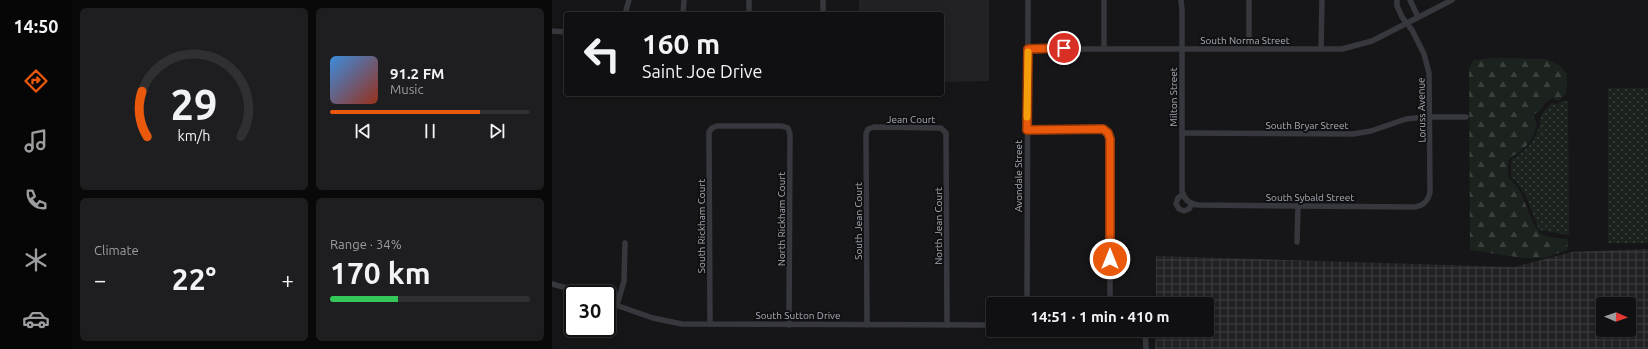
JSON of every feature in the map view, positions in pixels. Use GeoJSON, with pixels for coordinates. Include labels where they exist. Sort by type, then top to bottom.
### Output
{"type":"FeatureCollection","features":[{"type":"Feature","properties":{"kind":"street"},"geometry":{"type":"LineString","coordinates":[[626,12],[629,0]]}},
{"type":"Feature","properties":{"kind":"street"},"geometry":{"type":"LineString","coordinates":[[683,12],[684,0]]}},
{"type":"Feature","properties":{"kind":"street"},"geometry":{"type":"LineString","coordinates":[[749,0],[749,12]]}},
{"type":"Feature","properties":{"kind":"street"},"geometry":{"type":"LineString","coordinates":[[823,0],[823,12]]}},
{"type":"Feature","properties":{"kind":"street","name":"Avondale Street"},"geometry":{"type":"LineString","coordinates":[[1027,297],[1028,0]]}},
{"type":"Feature","properties":{"kind":"street"},"geometry":{"type":"LineString","coordinates":[[1104,0],[1104,48]]}},
{"type":"Feature","properties":{"kind":"street","name":"Milton Street"},"geometry":{"type":"LineString","coordinates":[[1180,0],[1182,10],[1183,194],[1190,202]]}},
{"type":"Feature","properties":{"kind":"street"},"geometry":{"type":"LineString","coordinates":[[1249,0],[1249,49]]}},
{"type":"Feature","properties":{"kind":"street"},"geometry":{"type":"LineString","coordinates":[[1321,49],[1322,0]]}},
{"type":"Feature","properties":{"kind":"street","name":"Loruss Avenue"},"geometry":{"type":"LineString","coordinates":[[1397,0],[1397,6],[1420,45],[1428,64],[1430,80],[1430,192],[1427,202]]}},
{"type":"Feature","properties":{"kind":"street"},"geometry":{"type":"LineString","coordinates":[[1410,0],[1418,17]]}},
{"type":"Feature","properties":{"kind":"street","name":"South Norma Street"},"geometry":{"type":"LineString","coordinates":[[1028,49],[1342,48],[1372,41],[1452,0]]}},
{"type":"Feature","properties":{"kind":"street"},"geometry":{"type":"LineString","coordinates":[[552,31],[564,32]]}},
{"type":"Feature","properties":{"kind":"street","name":"South Bryar Street"},"geometry":{"type":"LineString","coordinates":[[1182,134],[1353,134],[1371,131],[1406,119],[1466,117]]}},
{"type":"Feature","properties":{"kind":"street","name":"North Rickham Court"},"geometry":{"type":"LineString","coordinates":[[712,128],[717,126],[785,127],[789,131],[790,324]]}},
{"type":"Feature","properties":{"kind":"street","name":"South Rickham Court"},"geometry":{"type":"LineString","coordinates":[[710,324],[709,135],[712,128]]}},
{"type":"Feature","properties":{"kind":"street","name":"Jean Court"},"geometry":{"type":"LineString","coordinates":[[880,128],[943,128]]}},
{"type":"Feature","properties":{"kind":"street","name":"South Jean Court"},"geometry":{"type":"LineString","coordinates":[[867,325],[866,134],[868,129],[880,128]]}},
{"type":"Feature","properties":{"kind":"street","name":"North Jean Court"},"geometry":{"type":"LineString","coordinates":[[943,128],[947,135],[946,324]]}},
{"type":"Feature","properties":{"kind":"street"},"geometry":{"type":"LineString","coordinates":[[1027,130],[1103,129],[1108,133],[1110,139],[1110,297]]}},
{"type":"Feature","properties":{"kind":"street","name":"Milton Street"},"geometry":{"type":"LineString","coordinates":[[1179,209],[1176,204],[1178,198],[1183,194]]}},
{"type":"Feature","properties":{"kind":"street","name":"South Sybald Street"},"geometry":{"type":"LineString","coordinates":[[1179,209],[1184,211],[1189,209],[1190,202],[1298,206],[1414,207],[1427,202]]}},
{"type":"Feature","properties":{"kind":"street"},"geometry":{"type":"LineString","coordinates":[[1297,242],[1298,206]]}},
{"type":"Feature","properties":{"kind":"street"},"geometry":{"type":"LineString","coordinates":[[617,305],[624,281],[625,243]]}},
{"type":"Feature","properties":{"kind":"street"},"geometry":{"type":"LineString","coordinates":[[552,284],[564,287]]}},
{"type":"Feature","properties":{"kind":"street","name":"South Sutton Drive"},"geometry":{"type":"LineString","coordinates":[[617,305],[672,323],[986,325]]}},
{"type":"Feature","properties":{"kind":"street"},"geometry":{"type":"LineString","coordinates":[[1146,337],[1146,349]]}},
{"type":"Feature","properties":{"kind":"shaded area"},"geometry":{"type":"Polygon","coordinates":[[[859,0],[989,0],[989,81],[944,82],[944,12],[859,12],[859,0]]]}},
{"type":"Feature","properties":{"kind":"shaded area"},"geometry":{"type":"Polygon","coordinates":[[[1648,249],[1648,349],[1155,349],[1156,337],[1214,337],[1214,297],[1156,297],[1156,256],[1514,267],[1572,252],[1648,249]]]}},
{"type":"Feature","properties":{"kind":"green space"},"geometry":{"type":"Polygon","coordinates":[[[1495,58],[1547,59],[1560,66],[1567,74],[1566,95],[1557,101],[1552,98],[1545,103],[1541,110],[1533,115],[1537,124],[1533,136],[1525,147],[1511,157],[1508,164],[1508,176],[1520,191],[1536,228],[1543,235],[1568,239],[1567,250],[1544,258],[1523,258],[1470,250],[1469,68],[1474,60],[1495,58]]]}},
{"type":"Feature","properties":{"kind":"green space"},"geometry":{"type":"Polygon","coordinates":[[[1608,88],[1648,88],[1648,243],[1608,243],[1608,88]]]}},
{"type":"Feature","properties":{"kind":"green space"},"geometry":{"type":"Polygon","coordinates":[[[1564,100],[1568,102],[1569,235],[1539,230],[1527,198],[1516,181],[1511,177],[1511,160],[1520,154],[1535,138],[1544,112],[1552,103],[1557,104],[1564,100]]]}},
{"type":"Feature","properties":{"kind":"slow traffic"},"geometry":{"type":"LineString","coordinates":[[1027,117],[1028,52]]}},
{"type":"Feature","properties":{"kind":"route"},"geometry":{"type":"LineString","coordinates":[[1064,48],[1028,49],[1027,130],[1103,129],[1107,131],[1110,136],[1110,259]]}}]}
